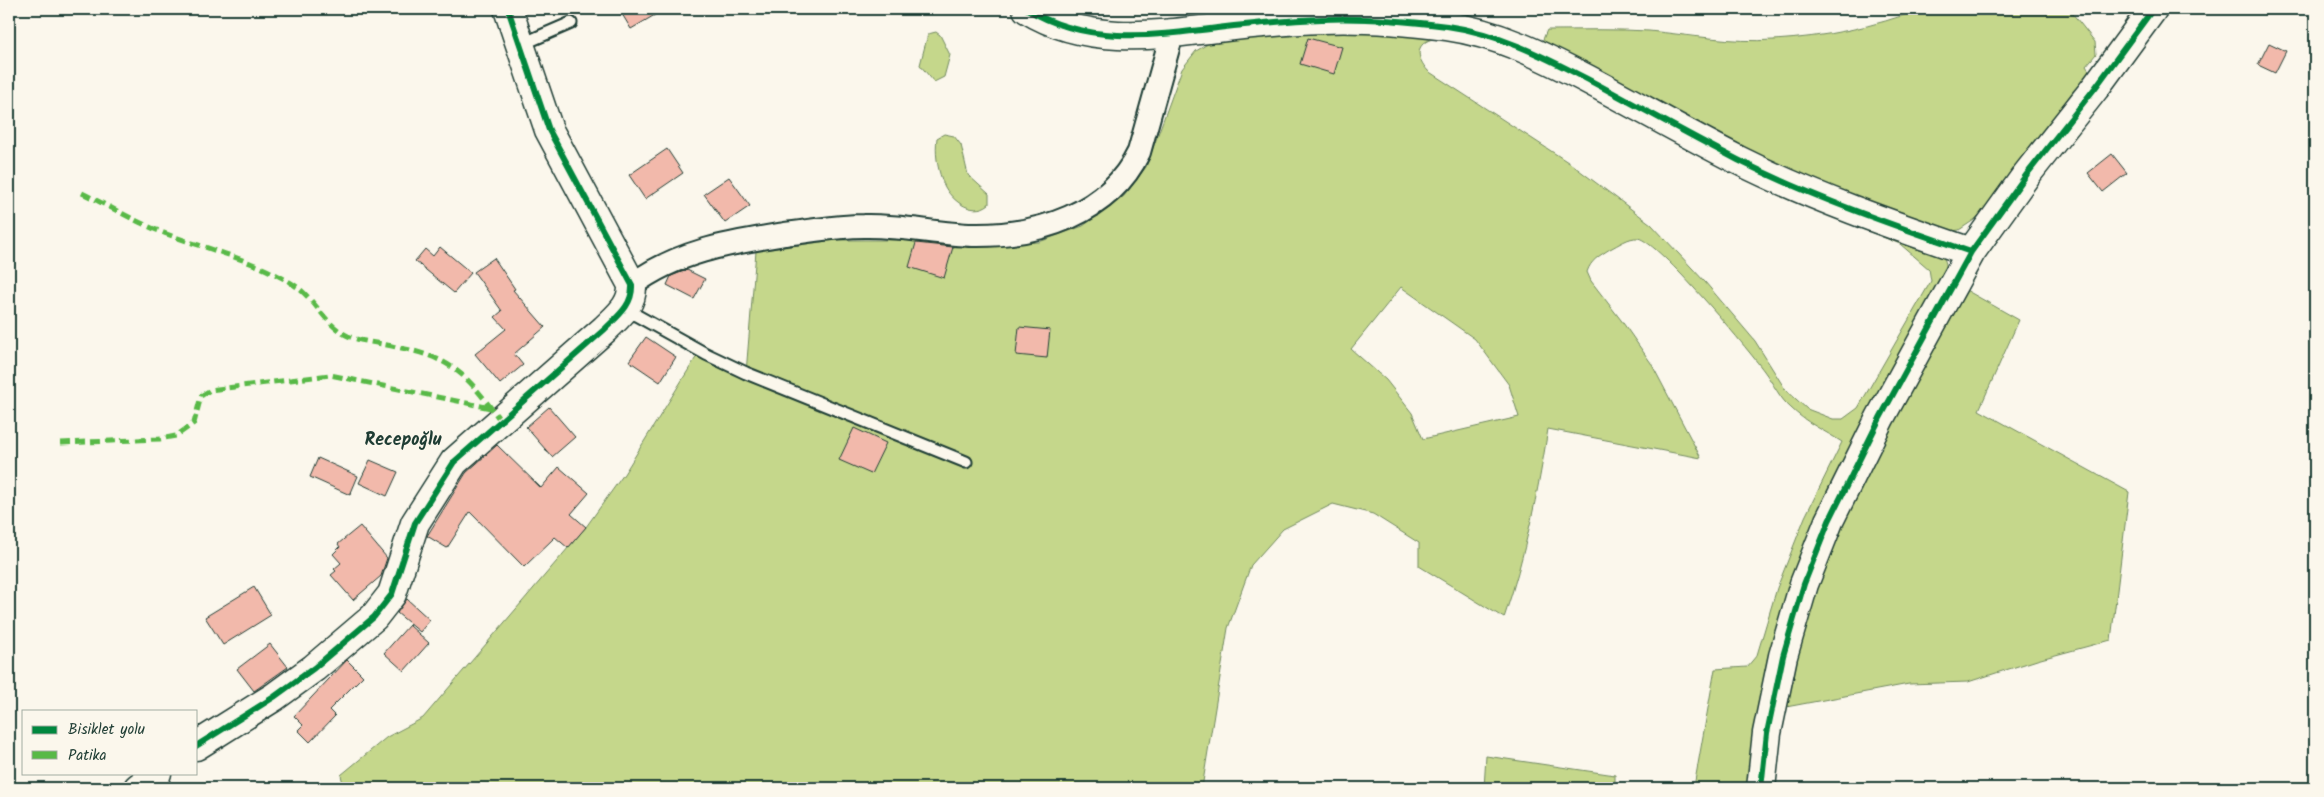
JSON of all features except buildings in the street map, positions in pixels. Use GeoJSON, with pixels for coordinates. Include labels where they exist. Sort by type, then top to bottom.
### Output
{"type":"FeatureCollection","features":[{"type":"Feature","properties":{"kind":"street"},"geometry":{"type":"LineString","coordinates":[[508,9],[549,130],[629,297]]}},
{"type":"Feature","properties":{"kind":"street"},"geometry":{"type":"LineString","coordinates":[[1027,9],[1041,18],[1088,32],[1147,36],[1262,23],[1325,19],[1448,26],[1481,34],[1513,44],[1548,59],[1746,164],[1848,208],[1971,252]]}},
{"type":"Feature","properties":{"kind":"street"},"geometry":{"type":"LineString","coordinates":[[1761,788],[1768,733],[1784,656],[1808,576],[1829,521],[1880,418],[1971,252],[2027,174],[2095,88],[2153,9]]}},
{"type":"Feature","properties":{"kind":"street"},"geometry":{"type":"LineString","coordinates":[[198,745],[282,692],[352,638],[374,617],[392,594],[415,523],[454,462],[629,297],[670,261],[703,250],[744,240],[815,230],[864,226],[973,235],[1004,234],[1029,231],[1069,218],[1104,197],[1130,170],[1139,152],[1172,34]]}},
{"type":"Feature","properties":{"kind":"street"},"geometry":{"type":"LineString","coordinates":[[138,788],[156,774]]}},
{"type":"Feature","properties":{"kind":"lane"},"geometry":{"type":"LineString","coordinates":[[520,45],[571,23]]}},
{"type":"Feature","properties":{"kind":"lane"},"geometry":{"type":"LineString","coordinates":[[629,297],[706,354],[746,373],[966,462]]}},
{"type":"Feature","properties":{"kind":"green space"},"geometry":{"type":"Polygon","coordinates":[[[1921,9],[2069,9],[2095,42],[2096,54],[2086,66],[2090,72],[2073,91],[1991,203],[1974,220],[1959,230],[1945,232],[1781,167],[1541,44],[1547,30],[1649,31],[1758,41],[1793,39],[1831,34],[1867,26],[1921,9]]]}},
{"type":"Feature","properties":{"kind":"green space"},"geometry":{"type":"Polygon","coordinates":[[[1300,29],[1372,29],[1436,38],[1424,43],[1419,51],[1421,61],[1428,71],[1571,164],[1651,224],[1705,282],[1755,341],[1785,389],[1807,409],[1833,419],[1843,419],[1858,408],[1931,281],[1929,269],[1900,244],[1794,201],[1941,255],[1944,258],[1946,267],[1944,280],[1851,449],[1750,788],[1700,788],[1695,781],[1715,669],[1747,667],[1757,655],[1777,588],[1805,517],[1842,442],[1809,422],[1787,404],[1755,359],[1683,276],[1649,244],[1635,238],[1627,240],[1602,254],[1593,261],[1587,272],[1591,281],[1651,363],[1701,458],[1548,429],[1530,524],[1504,618],[1419,566],[1419,543],[1373,514],[1333,504],[1283,529],[1251,565],[1228,628],[1202,788],[344,788],[341,775],[387,737],[423,718],[586,527],[624,474],[700,351],[746,373],[756,251],[835,240],[917,240],[925,243],[927,239],[953,247],[1039,242],[1083,226],[1124,196],[1146,167],[1182,69],[1196,51],[1211,42],[1300,29]],[[1401,287],[1351,349],[1386,380],[1412,413],[1423,439],[1519,417],[1509,385],[1475,339],[1401,287]]]}},
{"type":"Feature","properties":{"kind":"green space"},"geometry":{"type":"Polygon","coordinates":[[[936,32],[940,35],[950,55],[944,77],[934,82],[920,65],[928,34],[936,32]]]}},
{"type":"Feature","properties":{"kind":"green space"},"geometry":{"type":"Polygon","coordinates":[[[944,134],[954,136],[961,145],[968,175],[989,194],[989,204],[982,208],[968,208],[949,194],[939,170],[936,148],[937,138],[944,134]]]}},
{"type":"Feature","properties":{"kind":"green space"},"geometry":{"type":"Polygon","coordinates":[[[1964,289],[2019,320],[1979,410],[2129,492],[2111,640],[2037,660],[1968,682],[1909,684],[1786,707],[1800,640],[1829,549],[1884,438],[1964,289]]]}},
{"type":"Feature","properties":{"kind":"green space"},"geometry":{"type":"Polygon","coordinates":[[[1486,756],[1615,775],[1615,788],[1484,788],[1486,756]]]}},
{"type":"Feature","properties":{"kind":"marked path"},"geometry":{"type":"LineString","coordinates":[[82,193],[154,229],[261,267],[291,283],[307,296],[332,325],[348,336],[359,340],[415,351],[445,363],[468,380],[500,420]]}},
{"type":"Feature","properties":{"kind":"marked path"},"geometry":{"type":"LineString","coordinates":[[61,443],[160,439],[176,436],[194,423],[201,396],[210,390],[330,375],[491,408]]}},
{"type":"Feature","properties":{"kind":"cycle path"},"geometry":{"type":"LineString","coordinates":[[198,745],[274,697],[314,668],[374,617],[392,594],[415,523],[454,462],[605,329],[620,315],[630,298],[632,285],[549,130],[508,9]]}},
{"type":"Feature","properties":{"kind":"cycle path"},"geometry":{"type":"LineString","coordinates":[[1027,9],[1049,20],[1072,28],[1095,33],[1119,35],[1168,33],[1270,22],[1338,19],[1369,19],[1466,29],[1519,46],[1554,62],[1719,150],[1795,186],[1853,210],[1971,252]]}},
{"type":"Feature","properties":{"kind":"cycle path"},"geometry":{"type":"LineString","coordinates":[[1761,788],[1767,733],[1783,656],[1804,584],[1829,521],[1880,418],[1971,252],[2027,174],[2095,88],[2153,9]]}},
{"type":"Feature","properties":{"kind":"district","name":"Recepoğlu"},"geometry":{"type":"Point","coordinates":[403,439]}}]}
